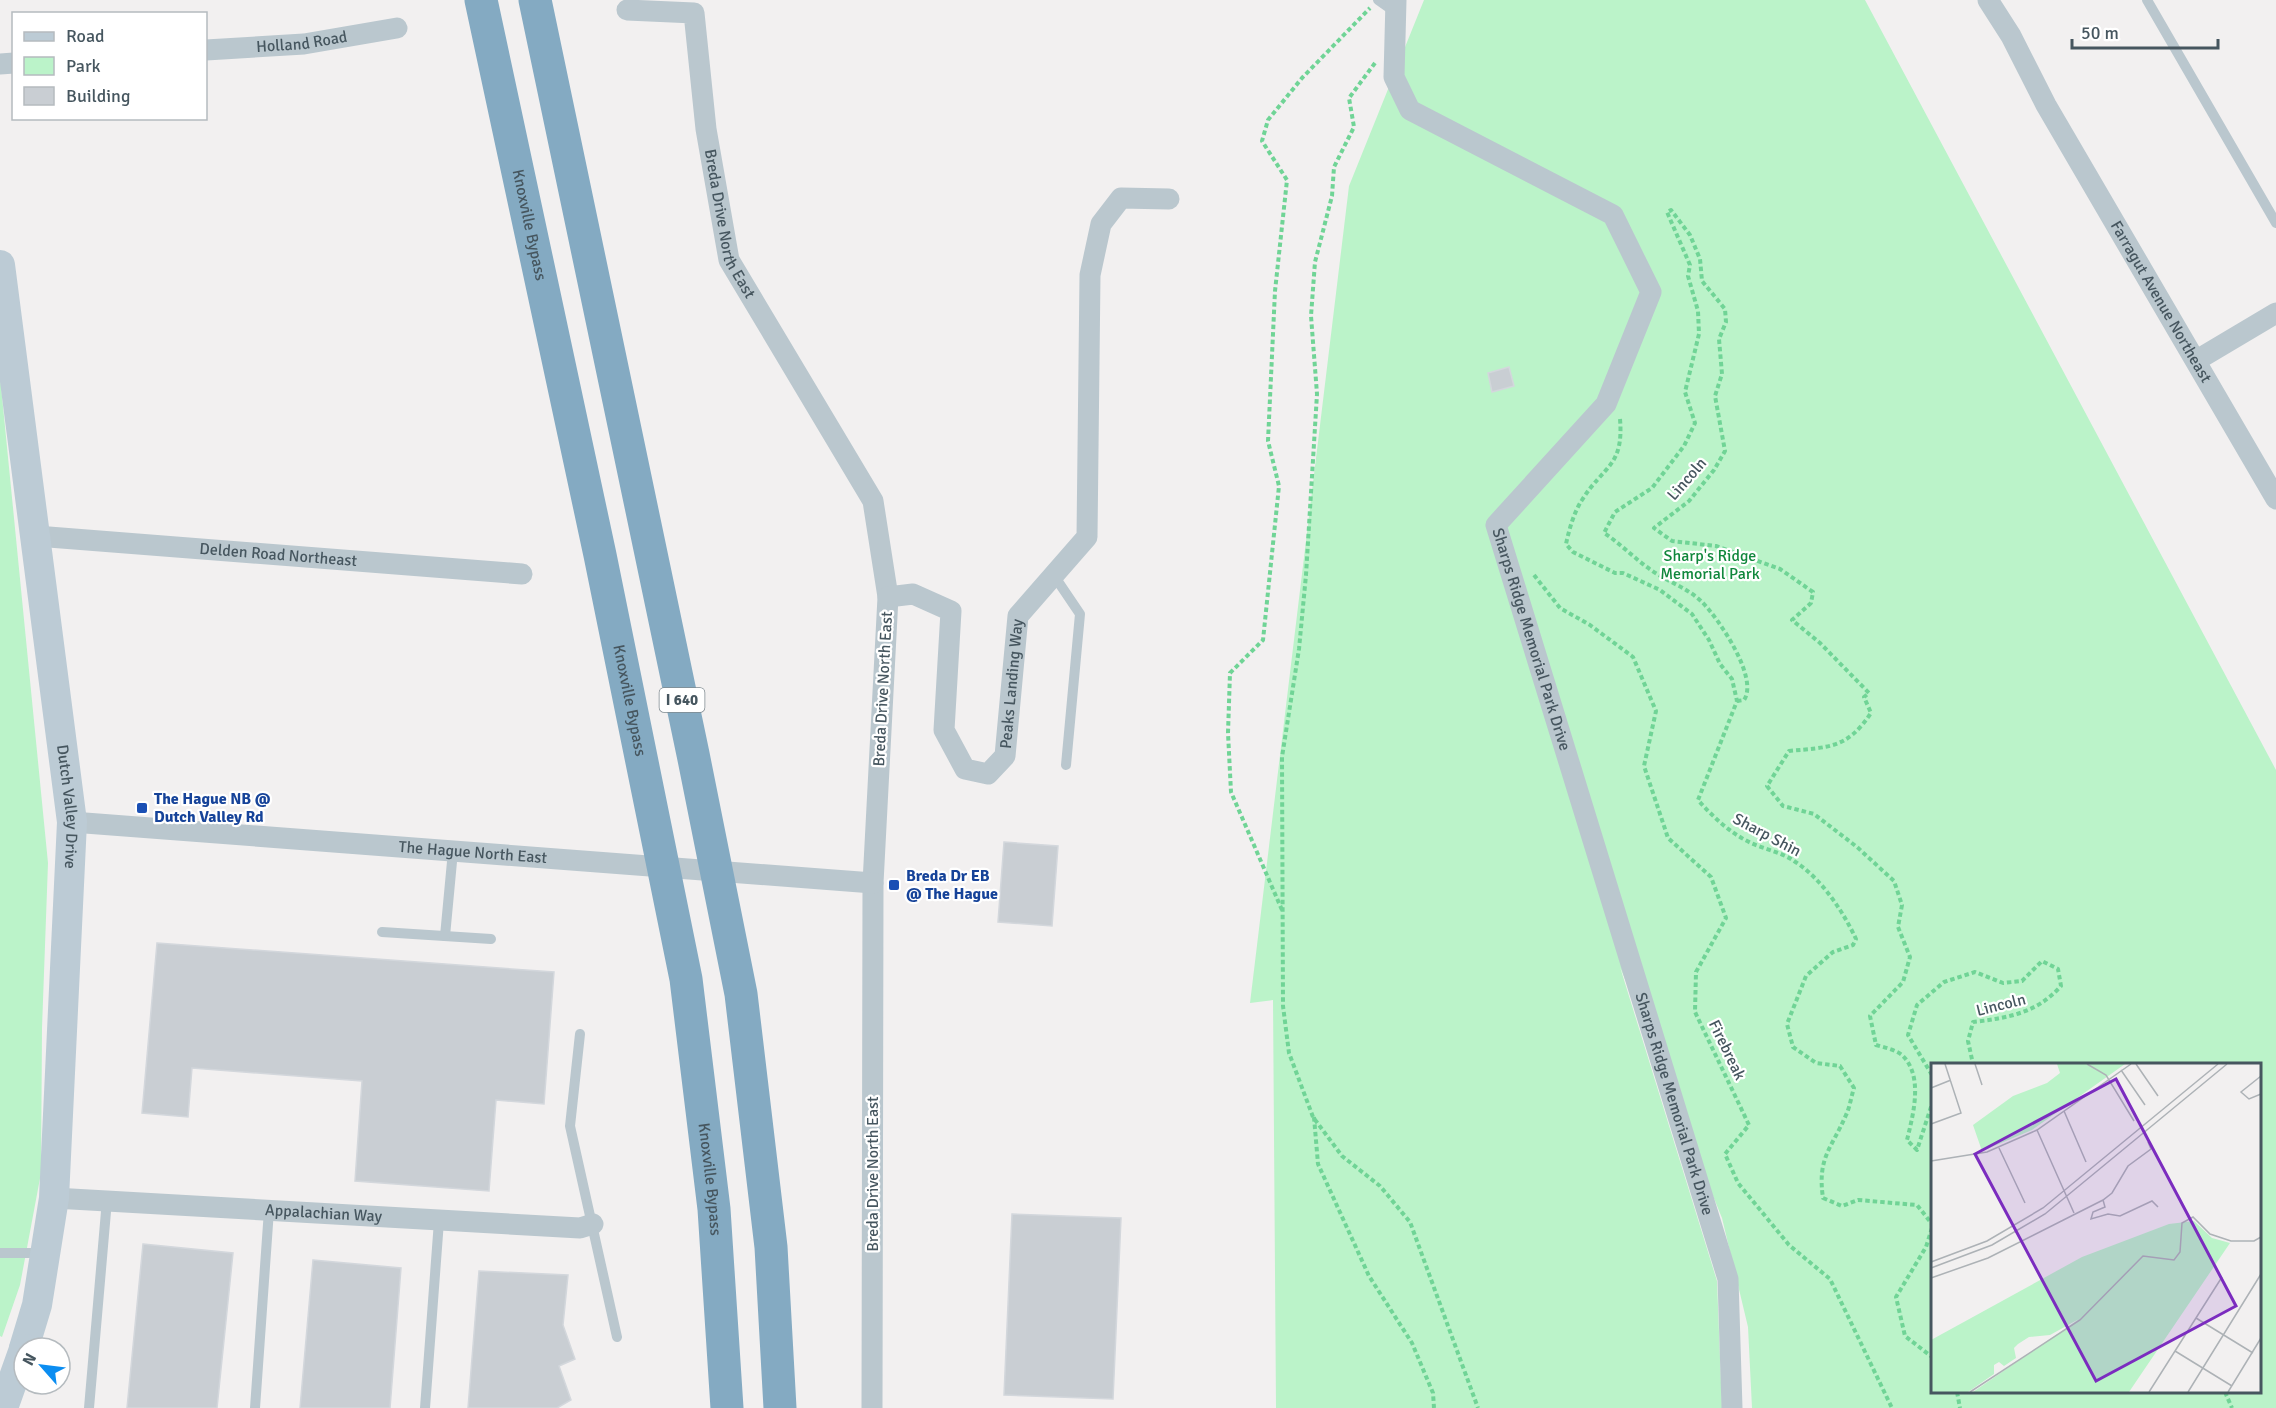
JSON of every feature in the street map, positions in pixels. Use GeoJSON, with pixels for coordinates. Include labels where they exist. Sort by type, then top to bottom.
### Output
{"type":"FeatureCollection","features":[{"type":"Feature","properties":{"kind":"highway","name":"Knoxville Bypass"},"geometry":{"type":"LineString","coordinates":[[481,0],[600,555],[686,979],[714,1209],[727,1408]]}},
{"type":"Feature","properties":{"kind":"highway","name":"I 640"},"geometry":{"type":"LineString","coordinates":[[535,0],[741,994],[771,1247],[780,1408]]}},
{"type":"Feature","properties":{"kind":"street","name":"Farragut Avenue Northeast"},"geometry":{"type":"LineString","coordinates":[[1988,0],[2011,36],[2046,105],[2197,360],[2276,499]]}},
{"type":"Feature","properties":{"kind":"street","name":"Sharps Ridge Memorial Park Drive"},"geometry":{"type":"LineString","coordinates":[[1396,6],[1394,76],[1410,110],[1613,214],[1651,292],[1606,404],[1496,525],[1728,1279],[1732,1408]]}},
{"type":"Feature","properties":{"kind":"street","name":"Breda Drive North East"},"geometry":{"type":"LineString","coordinates":[[627,10],[694,13],[706,129],[729,260],[873,501],[888,597],[873,883],[872,1408]]}},
{"type":"Feature","properties":{"kind":"street","name":"Holland Road"},"geometry":{"type":"LineString","coordinates":[[207,50],[304,44],[397,28]]}},
{"type":"Feature","properties":{"kind":"street","name":"Peaks Landing Way"},"geometry":{"type":"LineString","coordinates":[[888,597],[913,594],[951,611],[944,730],[965,769],[988,774],[1005,756],[1018,616],[1055,577],[1087,537],[1090,476],[1089,275],[1101,224],[1121,198],[1169,199]]}},
{"type":"Feature","properties":{"kind":"street","name":"Dutch Valley Drive"},"geometry":{"type":"LineString","coordinates":[[0,265],[72,822],[54,1198],[37,1305],[28,1336]]}},
{"type":"Feature","properties":{"kind":"street"},"geometry":{"type":"LineString","coordinates":[[2197,360],[2276,313]]}},
{"type":"Feature","properties":{"kind":"street","name":"Delden Road Northeast"},"geometry":{"type":"LineString","coordinates":[[36,536],[522,574]]}},
{"type":"Feature","properties":{"kind":"street","name":"The Hague North East"},"geometry":{"type":"LineString","coordinates":[[72,822],[873,883]]}},
{"type":"Feature","properties":{"kind":"street","name":"Appalachian Way"},"geometry":{"type":"LineString","coordinates":[[54,1198],[580,1228],[593,1224]]}},
{"type":"Feature","properties":{"kind":"street","name":"Dutch Valley Drive"},"geometry":{"type":"LineString","coordinates":[[3,1408],[12,1382]]}},
{"type":"Feature","properties":{"kind":"lane"},"geometry":{"type":"LineString","coordinates":[[2147,0],[2276,223]]}},
{"type":"Feature","properties":{"kind":"lane"},"geometry":{"type":"LineString","coordinates":[[1375,3],[1396,6]]}},
{"type":"Feature","properties":{"kind":"lane"},"geometry":{"type":"LineString","coordinates":[[1055,577],[1080,614],[1066,765]]}},
{"type":"Feature","properties":{"kind":"lane"},"geometry":{"type":"LineString","coordinates":[[444,936],[453,851]]}},
{"type":"Feature","properties":{"kind":"lane"},"geometry":{"type":"LineString","coordinates":[[382,932],[491,939]]}},
{"type":"Feature","properties":{"kind":"lane"},"geometry":{"type":"LineString","coordinates":[[580,1034],[570,1126],[617,1337]]}},
{"type":"Feature","properties":{"kind":"lane"},"geometry":{"type":"LineString","coordinates":[[89,1408],[107,1200]]}},
{"type":"Feature","properties":{"kind":"lane"},"geometry":{"type":"LineString","coordinates":[[255,1408],[269,1210]]}},
{"type":"Feature","properties":{"kind":"lane"},"geometry":{"type":"LineString","coordinates":[[425,1408],[439,1221]]}},
{"type":"Feature","properties":{"kind":"lane"},"geometry":{"type":"LineString","coordinates":[[0,1253],[46,1253]]}},
{"type":"Feature","properties":{"kind":"path"},"geometry":{"type":"LineString","coordinates":[[1284,914],[1231,792],[1228,733],[1230,673],[1263,640],[1279,486],[1269,441],[1275,291],[1287,180],[1262,141],[1268,120],[1302,78],[1375,3]]}},
{"type":"Feature","properties":{"kind":"path"},"geometry":{"type":"LineString","coordinates":[[1395,35],[1349,98],[1354,127],[1334,167],[1332,196],[1315,261],[1311,316],[1317,393],[1306,575],[1299,650],[1282,757],[1284,914],[1282,1006],[1289,1053],[1313,1116],[1318,1164],[1369,1276],[1412,1343],[1433,1393],[1434,1408]]}},
{"type":"Feature","properties":{"kind":"path","name":"Lincoln"},"geometry":{"type":"LineString","coordinates":[[1737,701],[1744,700],[1747,695],[1747,677],[1718,620],[1690,591],[1649,568],[1604,533],[1615,512],[1652,488],[1684,446],[1695,423],[1685,392],[1699,334],[1698,310],[1688,276],[1690,265],[1667,212],[1671,210],[1690,236],[1700,259],[1702,281],[1725,309],[1726,322],[1719,339],[1722,374],[1715,396],[1725,451],[1714,470],[1689,501],[1654,528],[1672,542],[1716,546],[1779,568],[1813,592],[1811,603],[1792,620],[1820,643],[1869,693],[1864,697],[1871,713],[1848,739],[1834,747],[1790,751],[1767,786],[1783,806],[1814,814],[1851,842],[1894,880],[1902,905],[1898,927],[1910,957],[1903,982],[1870,1016],[1876,1045],[1901,1054],[1913,1076],[1913,1111],[1908,1140],[1917,1150],[1931,1107]]}},
{"type":"Feature","properties":{"kind":"path"},"geometry":{"type":"LineString","coordinates":[[1606,404],[1620,415],[1622,436],[1619,452],[1609,469],[1582,500],[1566,544],[1573,552],[1615,573],[1623,573],[1660,590],[1692,614],[1709,640],[1720,664],[1732,678],[1737,701]]}},
{"type":"Feature","properties":{"kind":"path","name":"Firebreak"},"geometry":{"type":"LineString","coordinates":[[1507,563],[1533,574],[1560,608],[1590,625],[1633,657],[1656,711],[1644,766],[1668,838],[1711,877],[1726,918],[1696,972],[1695,1012],[1749,1125],[1725,1154],[1738,1183],[1789,1245],[1830,1279],[1892,1408]]}},
{"type":"Feature","properties":{"kind":"path","name":"Sharp Shin"},"geometry":{"type":"LineString","coordinates":[[1737,701],[1698,800],[1716,820],[1749,842],[1794,860],[1826,891],[1849,922],[1856,939],[1853,945],[1833,952],[1806,976],[1787,1024],[1793,1047],[1816,1063],[1840,1066],[1854,1088],[1847,1115],[1828,1146],[1820,1181],[1822,1198],[1842,1206],[1858,1200],[1887,1200],[1917,1205],[1931,1225]]}},
{"type":"Feature","properties":{"kind":"path","name":"Lincoln"},"geometry":{"type":"LineString","coordinates":[[1931,1073],[1908,1035],[1917,1005],[1944,982],[1976,972],[2003,983],[2022,981],[2042,961],[2058,969],[2061,986],[2049,1000],[2034,1010],[2003,1019],[1973,1022],[1968,1041],[1973,1063]]}},
{"type":"Feature","properties":{"kind":"path"},"geometry":{"type":"LineString","coordinates":[[1313,1116],[1342,1156],[1380,1186],[1410,1222],[1478,1408]]}},
{"type":"Feature","properties":{"kind":"path","name":"Sharp Shin"},"geometry":{"type":"LineString","coordinates":[[1931,1230],[1926,1247],[1896,1297],[1905,1336],[1931,1356]]}},
{"type":"Feature","properties":{"kind":"path"},"geometry":{"type":"LineString","coordinates":[[1957,1393],[1960,1408]]}},
{"type":"Feature","properties":{"kind":"path"},"geometry":{"type":"LineString","coordinates":[[2225,1393],[2232,1408]]}},
{"type":"Feature","properties":{"kind":"green space","name":"Sharp's Ridge Memorial Park"},"geometry":{"type":"Polygon","coordinates":[[[1424,0],[1865,0],[2276,770],[2276,1408],[1752,1408],[1748,1327],[1722,1218],[1620,967],[1717,1281],[1722,1408],[1276,1408],[1273,1000],[1250,1003],[1349,186],[1424,0]]]}},
{"type":"Feature","properties":{"kind":"green space"},"geometry":{"type":"Polygon","coordinates":[[[0,376],[48,863],[42,1028],[41,1173],[20,1285],[2,1337],[0,1336],[0,376]]]}},
{"type":"Feature","properties":{"kind":"building"},"geometry":{"type":"Polygon","coordinates":[[[1509,367],[1514,386],[1492,392],[1488,373],[1509,367]]]}},
{"type":"Feature","properties":{"kind":"building"},"geometry":{"type":"Polygon","coordinates":[[[1004,842],[1058,846],[1052,926],[998,922],[1004,842]]]}},
{"type":"Feature","properties":{"kind":"building"},"geometry":{"type":"Polygon","coordinates":[[[157,943],[554,972],[544,1104],[496,1100],[489,1191],[355,1181],[362,1081],[192,1068],[188,1117],[142,1113],[157,943]]]}},
{"type":"Feature","properties":{"kind":"building"},"geometry":{"type":"Polygon","coordinates":[[[1012,1214],[1121,1218],[1113,1399],[1004,1395],[1012,1214]]]}},
{"type":"Feature","properties":{"kind":"building"},"geometry":{"type":"Polygon","coordinates":[[[143,1244],[233,1253],[217,1408],[127,1408],[143,1244]]]}},
{"type":"Feature","properties":{"kind":"building"},"geometry":{"type":"Polygon","coordinates":[[[313,1260],[401,1268],[390,1408],[300,1408],[313,1260]]]}},
{"type":"Feature","properties":{"kind":"building"},"geometry":{"type":"Polygon","coordinates":[[[479,1271],[568,1275],[563,1325],[575,1359],[559,1366],[571,1400],[557,1408],[468,1408],[479,1271]]]}},
{"type":"Feature","properties":{"kind":"place","name":"The Hague NB @ Dutch Valley Rd"},"geometry":{"type":"Point","coordinates":[142,808]}},
{"type":"Feature","properties":{"kind":"place","name":"Breda Dr EB @ The Hague"},"geometry":{"type":"Point","coordinates":[894,885]}}]}
